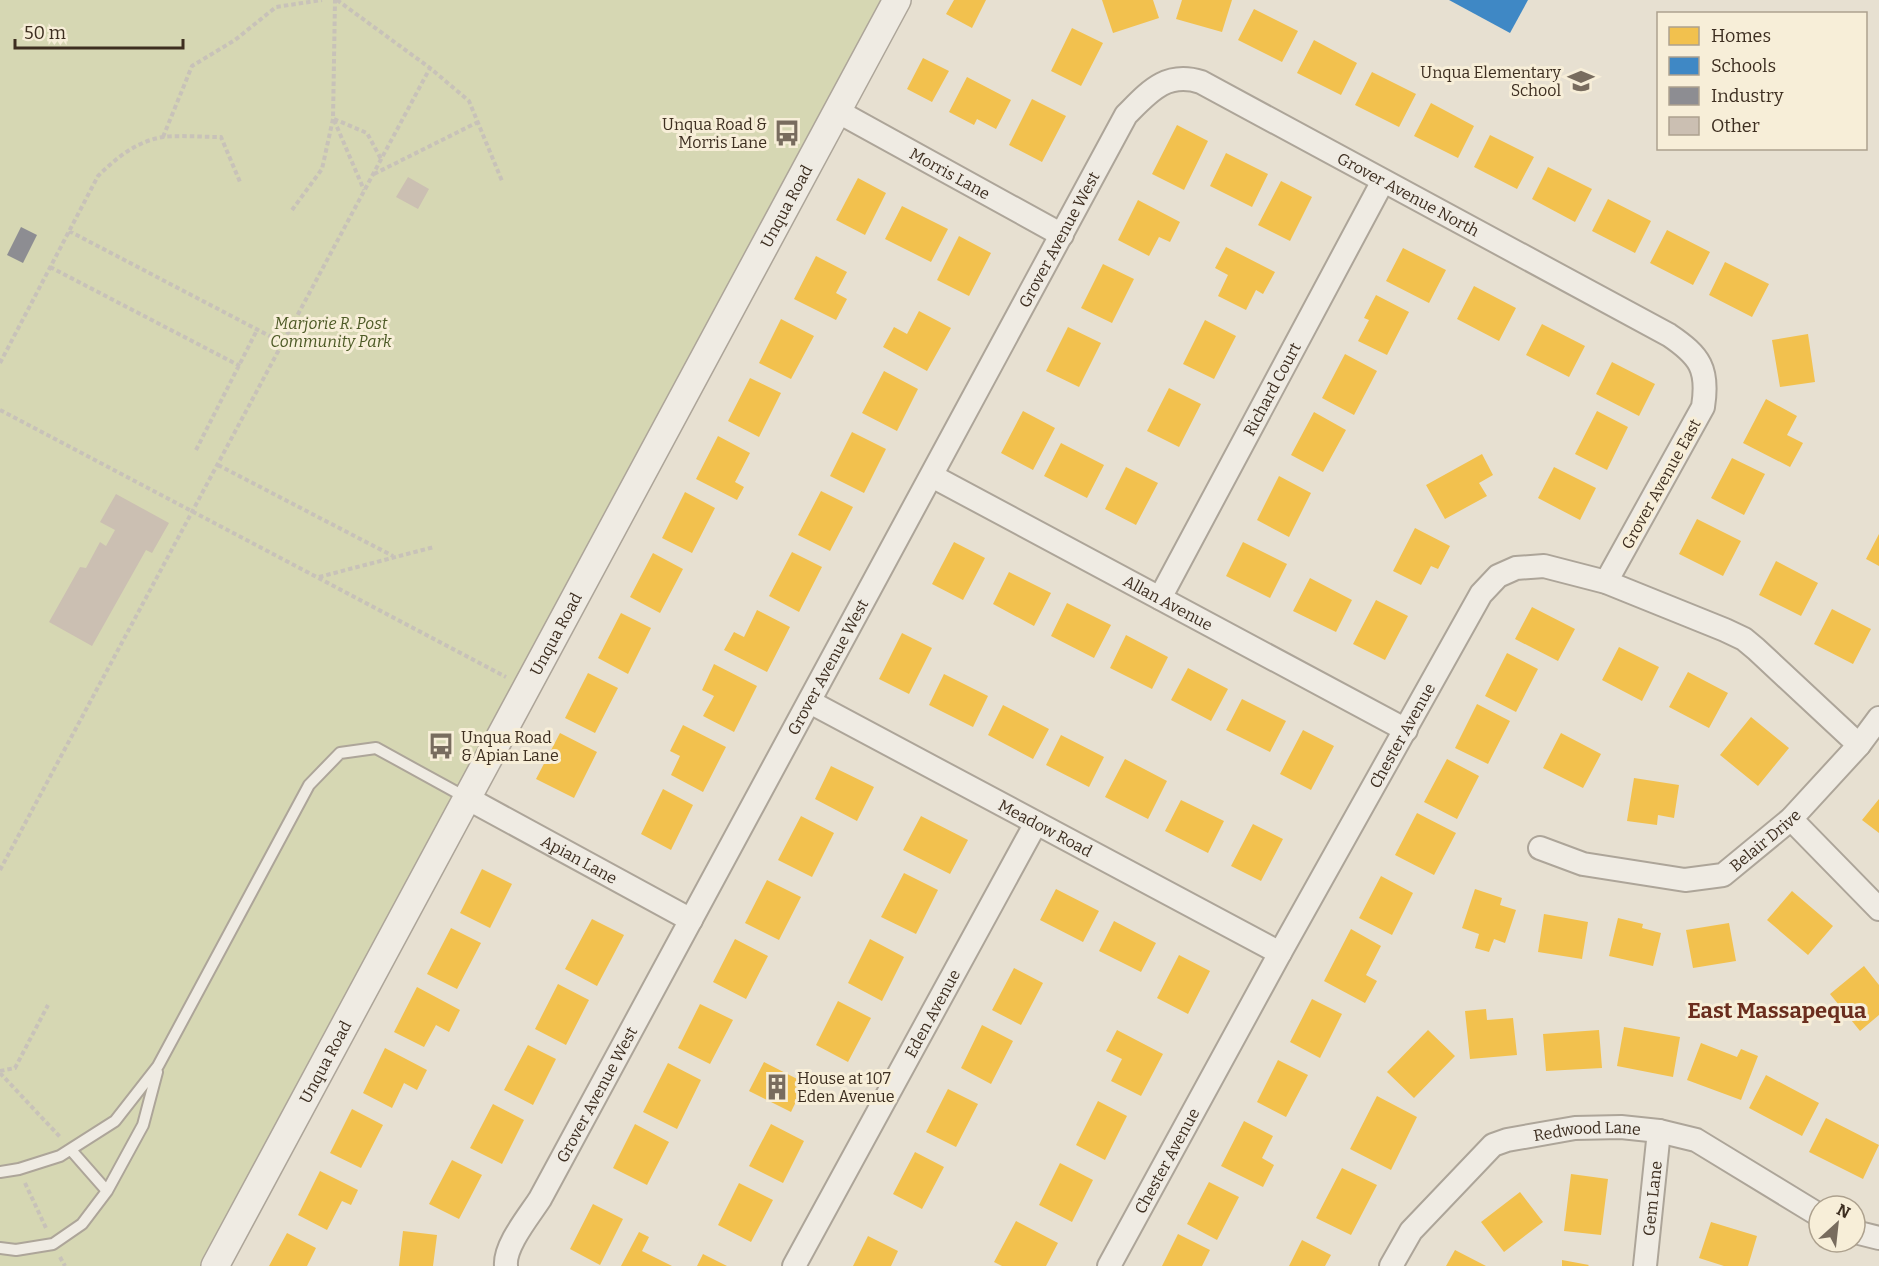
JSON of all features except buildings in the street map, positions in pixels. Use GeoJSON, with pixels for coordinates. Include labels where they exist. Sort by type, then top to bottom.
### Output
{"type":"FeatureCollection","features":[{"type":"Feature","properties":{"kind":"street","name":"Unqua Road"},"geometry":{"type":"LineString","coordinates":[[215,1266],[897,0]]}},
{"type":"Feature","properties":{"kind":"street","name":"Grover Avenue North"},"geometry":{"type":"LineString","coordinates":[[1152,89],[1175,79],[1189,78],[1201,82],[1661,330]]}},
{"type":"Feature","properties":{"kind":"street","name":"Grover Avenue West"},"geometry":{"type":"LineString","coordinates":[[507,1257],[810,702],[1126,115],[1152,89]]}},
{"type":"Feature","properties":{"kind":"street","name":"Morris Lane"},"geometry":{"type":"LineString","coordinates":[[837,111],[1062,235]]}},
{"type":"Feature","properties":{"kind":"street","name":"Richard Court"},"geometry":{"type":"LineString","coordinates":[[1160,598],[1383,181]]}},
{"type":"Feature","properties":{"kind":"street","name":"Grover Avenue East"},"geometry":{"type":"LineString","coordinates":[[1606,582],[1703,406],[1706,385],[1703,371],[1688,348],[1661,330]]}},
{"type":"Feature","properties":{"kind":"street","name":"Allan Avenue"},"geometry":{"type":"LineString","coordinates":[[932,476],[1406,730]]}},
{"type":"Feature","properties":{"kind":"street","name":"Chester Avenue"},"geometry":{"type":"LineString","coordinates":[[1109,1266],[1280,953],[1481,594],[1498,576],[1516,568],[1544,566],[1606,582],[1725,630],[1744,639],[1859,746]]}},
{"type":"Feature","properties":{"kind":"street","name":"Meadow Road"},"geometry":{"type":"LineString","coordinates":[[810,702],[1280,953]]}},
{"type":"Feature","properties":{"kind":"street","name":"Belair Drive"},"geometry":{"type":"LineString","coordinates":[[1540,848],[1583,864],[1685,880],[1723,875],[1791,819],[1859,746],[1879,718]]}},
{"type":"Feature","properties":{"kind":"street","name":"Apian Lane"},"geometry":{"type":"LineString","coordinates":[[467,798],[691,920]]}},
{"type":"Feature","properties":{"kind":"street"},"geometry":{"type":"LineString","coordinates":[[1791,819],[1879,909]]}},
{"type":"Feature","properties":{"kind":"street","name":"Eden Avenue"},"geometry":{"type":"LineString","coordinates":[[794,1266],[1036,823]]}},
{"type":"Feature","properties":{"kind":"street","name":"Redwood Lane"},"geometry":{"type":"LineString","coordinates":[[1391,1266],[1411,1231],[1493,1145],[1508,1140],[1575,1128],[1621,1127],[1659,1131],[1696,1140],[1807,1208]]}},
{"type":"Feature","properties":{"kind":"street","name":"Gem Lane"},"geometry":{"type":"LineString","coordinates":[[1645,1266],[1659,1131]]}},
{"type":"Feature","properties":{"kind":"lane"},"geometry":{"type":"LineString","coordinates":[[0,1172],[19,1169],[60,1156],[115,1121],[158,1066],[309,785],[340,753],[376,748],[467,798]]}},
{"type":"Feature","properties":{"kind":"lane"},"geometry":{"type":"LineString","coordinates":[[0,1248],[16,1250],[53,1244],[82,1224],[107,1191],[143,1125],[158,1066]]}},
{"type":"Feature","properties":{"kind":"lane"},"geometry":{"type":"LineString","coordinates":[[71,1150],[107,1191]]}},
{"type":"Feature","properties":{"kind":"path"},"geometry":{"type":"LineString","coordinates":[[164,137],[192,66],[235,40],[276,8],[322,0]]}},
{"type":"Feature","properties":{"kind":"path"},"geometry":{"type":"LineString","coordinates":[[336,0],[430,68],[469,100],[502,181]]}},
{"type":"Feature","properties":{"kind":"path"},"geometry":{"type":"LineString","coordinates":[[292,210],[322,169],[333,119],[336,0]]}},
{"type":"Feature","properties":{"kind":"path"},"geometry":{"type":"LineString","coordinates":[[0,870],[430,68]]}},
{"type":"Feature","properties":{"kind":"path"},"geometry":{"type":"LineString","coordinates":[[333,119],[367,132],[381,159]]}},
{"type":"Feature","properties":{"kind":"path"},"geometry":{"type":"LineString","coordinates":[[333,119],[365,191]]}},
{"type":"Feature","properties":{"kind":"path"},"geometry":{"type":"LineString","coordinates":[[374,174],[478,122]]}},
{"type":"Feature","properties":{"kind":"path"},"geometry":{"type":"LineString","coordinates":[[0,363],[98,176],[113,161],[140,143],[164,137],[221,137],[240,182]]}},
{"type":"Feature","properties":{"kind":"path"},"geometry":{"type":"LineString","coordinates":[[69,231],[283,343]]}},
{"type":"Feature","properties":{"kind":"path"},"geometry":{"type":"LineString","coordinates":[[50,267],[240,366]]}},
{"type":"Feature","properties":{"kind":"path"},"geometry":{"type":"LineString","coordinates":[[196,450],[257,330]]}},
{"type":"Feature","properties":{"kind":"path"},"geometry":{"type":"LineString","coordinates":[[0,410],[527,687]]}},
{"type":"Feature","properties":{"kind":"path"},"geometry":{"type":"LineString","coordinates":[[218,465],[393,556]]}},
{"type":"Feature","properties":{"kind":"path"},"geometry":{"type":"LineString","coordinates":[[319,578],[393,556],[434,547]]}},
{"type":"Feature","properties":{"kind":"path"},"geometry":{"type":"LineString","coordinates":[[48,1005],[15,1068],[0,1072],[71,1150]]}},
{"type":"Feature","properties":{"kind":"path"},"geometry":{"type":"LineString","coordinates":[[19,1169],[65,1266]]}},
{"type":"Feature","properties":{"kind":"green space","name":"Marjorie R. Post Community Park"},"geometry":{"type":"Polygon","coordinates":[[[0,0],[886,0],[205,1266],[0,1266],[0,0]]]}},
{"type":"Feature","properties":{"kind":"place","name":"Unqua Elementary School"},"geometry":{"type":"Point","coordinates":[1581,81]}},
{"type":"Feature","properties":{"kind":"place","name":"Unqua Road & Morris Lane"},"geometry":{"type":"Point","coordinates":[787,133]}},
{"type":"Feature","properties":{"kind":"place","name":"Unqua Road & Apian Lane"},"geometry":{"type":"Point","coordinates":[441,746]}},
{"type":"Feature","properties":{"kind":"place","name":"House at 107 Eden Avenue"},"geometry":{"type":"Point","coordinates":[777,1087]}},
{"type":"Feature","properties":{"kind":"district","name":"East Massapequa"},"geometry":{"type":"Point","coordinates":[1777,1010]}}]}
